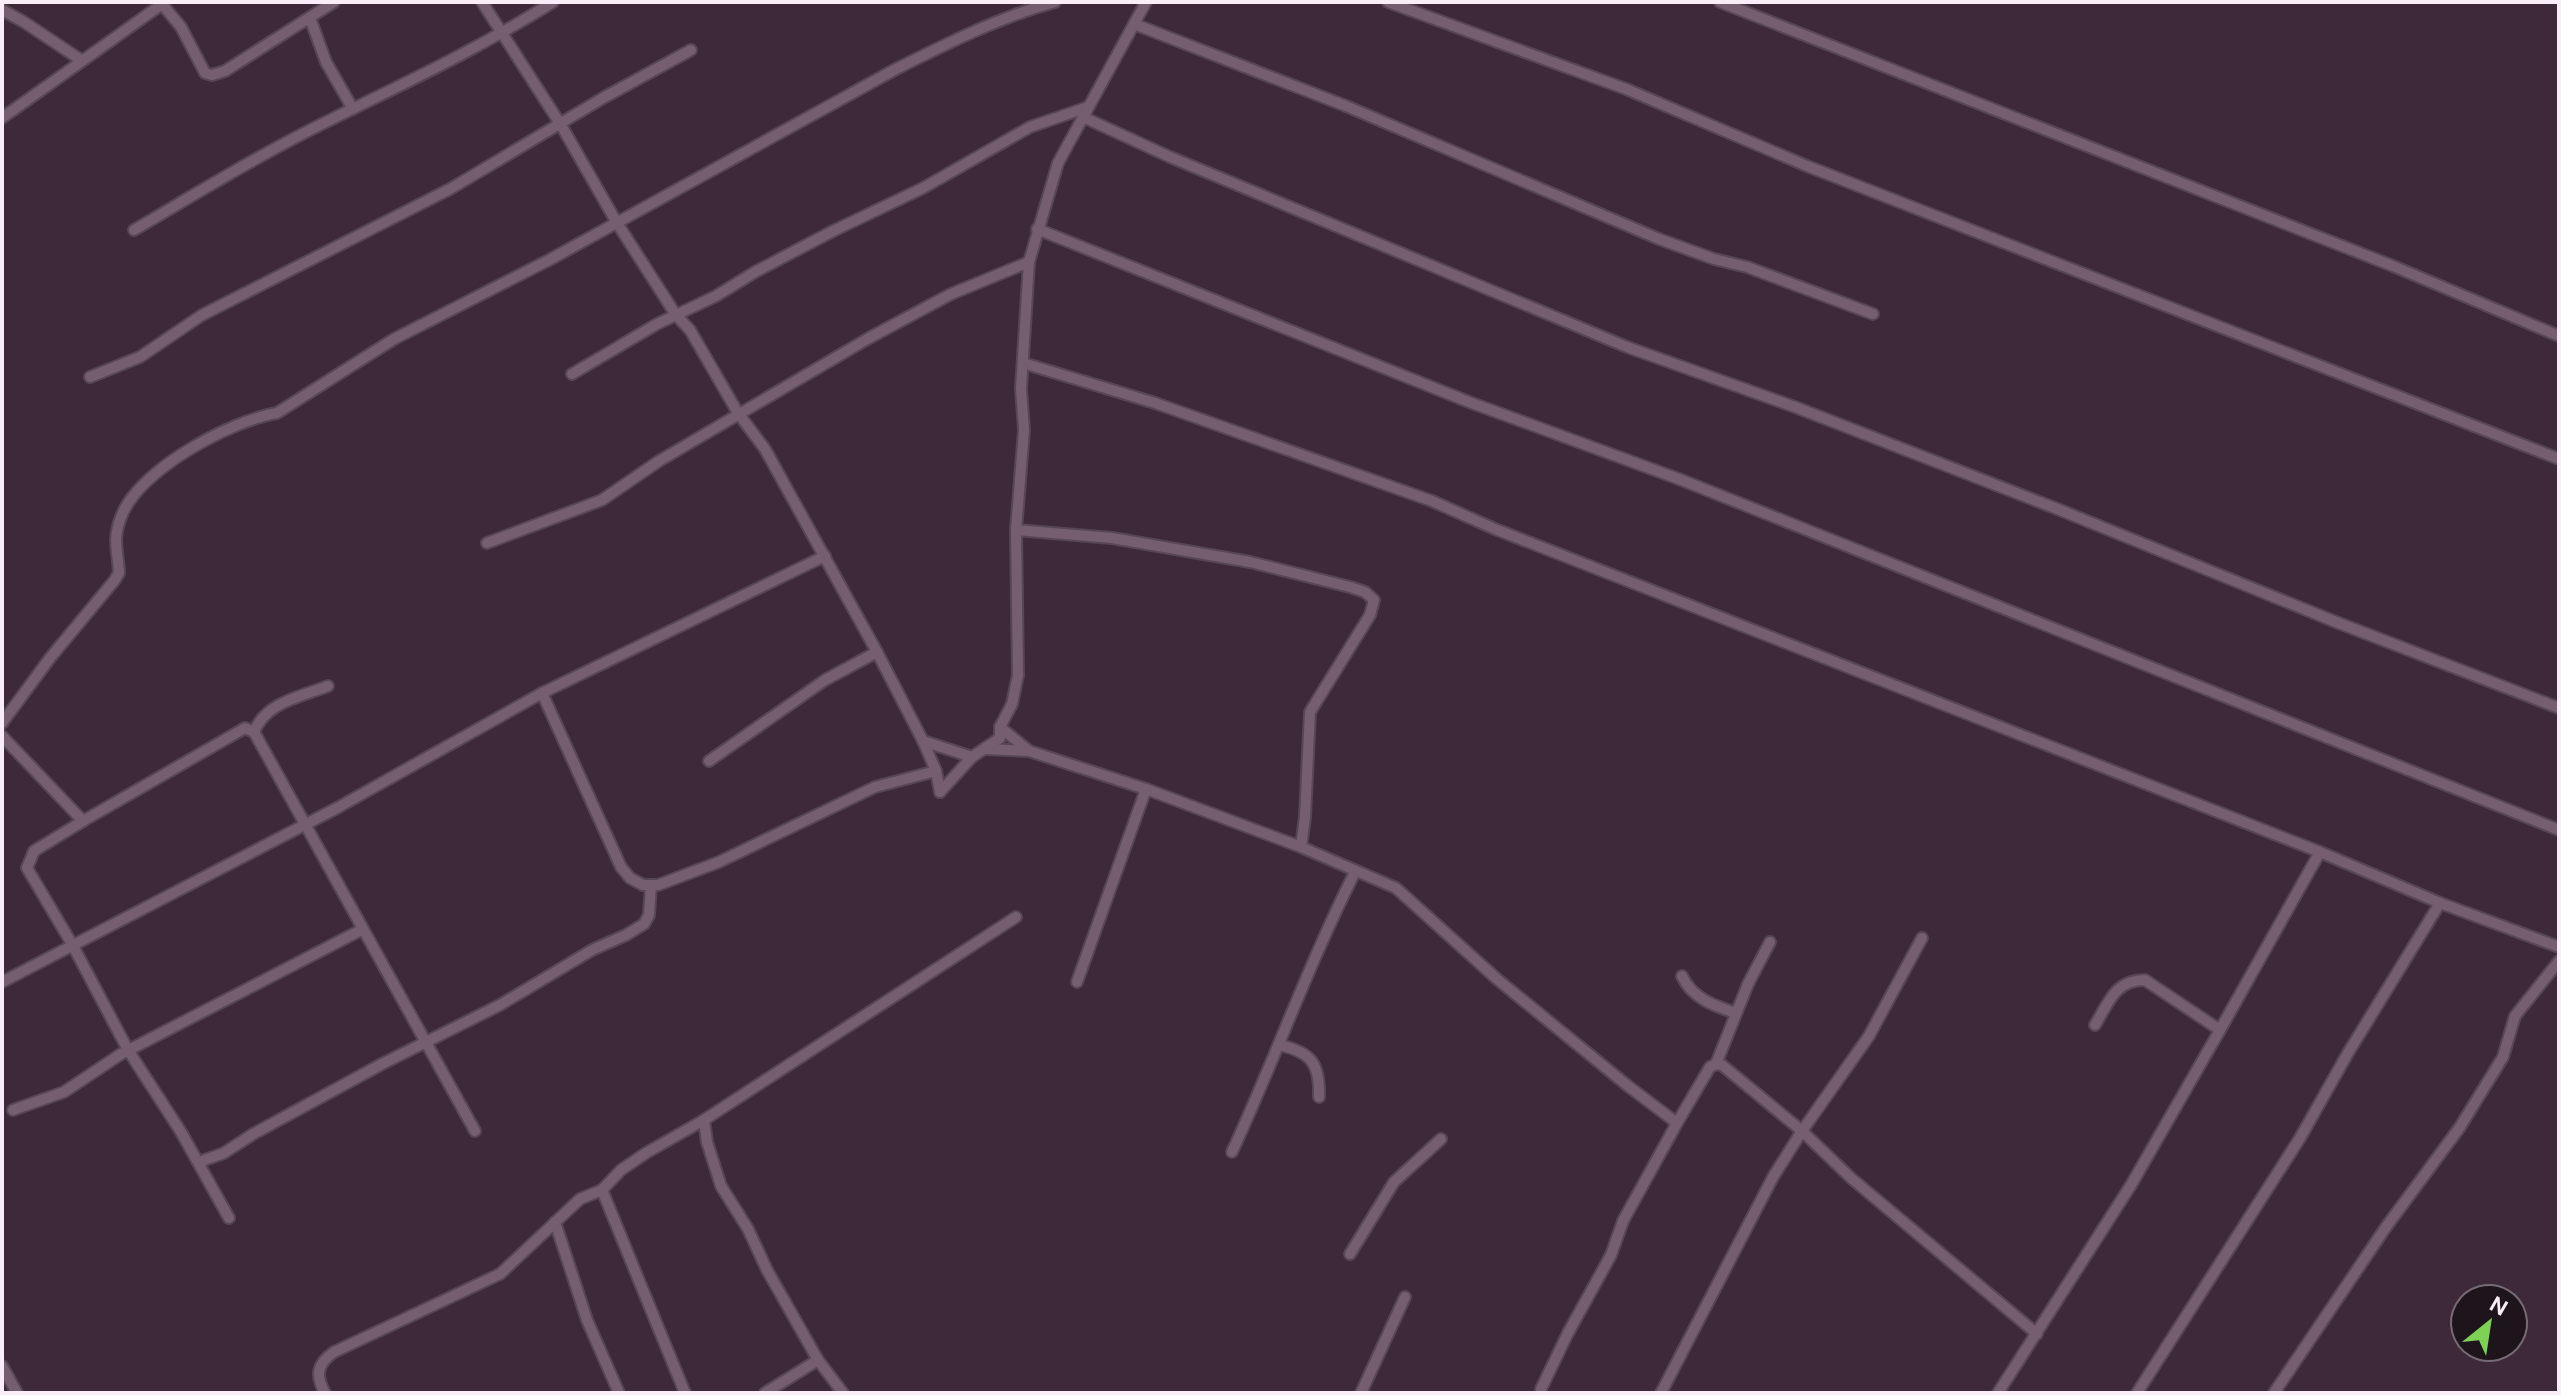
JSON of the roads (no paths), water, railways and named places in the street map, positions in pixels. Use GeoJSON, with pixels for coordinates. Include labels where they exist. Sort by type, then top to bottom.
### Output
{"type":"FeatureCollection","features":[{"type":"Feature","properties":{"kind":"street"},"geometry":{"type":"LineString","coordinates":[[2,118],[164,3],[181,27],[200,66],[205,73],[212,75],[225,71],[334,2]]}},
{"type":"Feature","properties":{"kind":"street"},"geometry":{"type":"LineString","coordinates":[[482,2],[561,125],[617,223],[676,315],[690,330],[738,413],[765,449],[923,741],[936,771],[940,792],[972,757],[1000,738],[1000,727],[1012,704],[1018,675],[1016,530],[1024,430],[1021,389],[1029,262],[1037,229],[1054,173],[1146,2]]}},
{"type":"Feature","properties":{"kind":"street"},"geometry":{"type":"LineString","coordinates":[[134,230],[214,183],[353,109],[503,34],[553,2]]}},
{"type":"Feature","properties":{"kind":"street"},"geometry":{"type":"LineString","coordinates":[[2,723],[50,658],[114,581],[119,573],[114,549],[121,516],[130,500],[161,469],[225,428],[277,413],[394,339],[617,223],[896,69],[965,36],[1055,2]]}},
{"type":"Feature","properties":{"kind":"street"},"geometry":{"type":"LineString","coordinates":[[1388,2],[1626,89],[1822,172],[2559,459]]}},
{"type":"Feature","properties":{"kind":"street"},"geometry":{"type":"LineString","coordinates":[[1720,2],[2393,266],[2559,336]]}},
{"type":"Feature","properties":{"kind":"street"},"geometry":{"type":"LineString","coordinates":[[2,10],[81,60]]}},
{"type":"Feature","properties":{"kind":"street"},"geometry":{"type":"LineString","coordinates":[[310,18],[326,62],[353,109]]}},
{"type":"Feature","properties":{"kind":"street"},"geometry":{"type":"LineString","coordinates":[[1134,24],[1346,106],[1659,239],[1747,267],[1873,314]]}},
{"type":"Feature","properties":{"kind":"street"},"geometry":{"type":"LineString","coordinates":[[90,377],[140,357],[202,315],[450,189],[691,50]]}},
{"type":"Feature","properties":{"kind":"street"},"geometry":{"type":"LineString","coordinates":[[572,374],[657,324],[833,231],[923,188],[1030,127],[1085,112],[1185,163],[1627,347],[1795,407],[2559,708]]}},
{"type":"Feature","properties":{"kind":"street"},"geometry":{"type":"LineString","coordinates":[[1037,229],[1469,402],[1694,485],[2559,830]]}},
{"type":"Feature","properties":{"kind":"street"},"geometry":{"type":"LineString","coordinates":[[487,543],[602,500],[738,413],[937,302],[1029,262]]}},
{"type":"Feature","properties":{"kind":"street"},"geometry":{"type":"LineString","coordinates":[[1023,363],[1155,403],[1432,501],[1495,529],[2320,852],[2440,903],[2559,947]]}},
{"type":"Feature","properties":{"kind":"street"},"geometry":{"type":"LineString","coordinates":[[1016,530],[1112,538],[1250,562],[1350,587],[1365,592],[1374,600],[1370,615],[1310,712],[1301,847]]}},
{"type":"Feature","properties":{"kind":"street"},"geometry":{"type":"LineString","coordinates":[[2,982],[304,825],[542,693],[825,556]]}},
{"type":"Feature","properties":{"kind":"street"},"geometry":{"type":"LineString","coordinates":[[709,761],[825,680],[877,652]]}},
{"type":"Feature","properties":{"kind":"street"},"geometry":{"type":"LineString","coordinates":[[254,732],[270,708],[328,686]]}},
{"type":"Feature","properties":{"kind":"street"},"geometry":{"type":"LineString","coordinates":[[542,693],[621,867],[630,878],[643,885],[658,885],[719,862],[875,787],[936,771]]}},
{"type":"Feature","properties":{"kind":"street"},"geometry":{"type":"LineString","coordinates":[[1000,727],[1029,751]]}},
{"type":"Feature","properties":{"kind":"street"},"geometry":{"type":"LineString","coordinates":[[229,1218],[199,1162],[128,1050],[72,944],[27,868],[34,851],[245,728],[254,732],[475,1131]]}},
{"type":"Feature","properties":{"kind":"street"},"geometry":{"type":"LineString","coordinates":[[2,736],[83,821]]}},
{"type":"Feature","properties":{"kind":"street"},"geometry":{"type":"LineString","coordinates":[[923,741],[972,757]]}},
{"type":"Feature","properties":{"kind":"street"},"geometry":{"type":"LineString","coordinates":[[985,749],[1029,751],[1146,789],[1301,847],[1396,888],[1497,979],[1677,1123]]}},
{"type":"Feature","properties":{"kind":"street"},"geometry":{"type":"LineString","coordinates":[[1077,982],[1146,789]]}},
{"type":"Feature","properties":{"kind":"street"},"geometry":{"type":"LineString","coordinates":[[1998,1393],[2131,1185],[2320,852]]}},
{"type":"Feature","properties":{"kind":"street"},"geometry":{"type":"LineString","coordinates":[[1232,1152],[1327,928],[1355,872]]}},
{"type":"Feature","properties":{"kind":"street"},"geometry":{"type":"LineString","coordinates":[[199,1162],[224,1153],[253,1134],[500,1005],[592,950],[644,924],[649,915],[651,885]]}},
{"type":"Feature","properties":{"kind":"street"},"geometry":{"type":"LineString","coordinates":[[2137,1393],[2300,1138],[2440,903]]}},
{"type":"Feature","properties":{"kind":"street"},"geometry":{"type":"LineString","coordinates":[[325,1393],[317,1379],[324,1359],[334,1352],[500,1274],[580,1199],[602,1190],[621,1170],[704,1120],[1016,917]]}},
{"type":"Feature","properties":{"kind":"street"},"geometry":{"type":"LineString","coordinates":[[13,1110],[64,1092],[128,1050],[363,929]]}},
{"type":"Feature","properties":{"kind":"street"},"geometry":{"type":"LineString","coordinates":[[1661,1393],[1773,1177],[1869,1036],[1922,938]]}},
{"type":"Feature","properties":{"kind":"street"},"geometry":{"type":"LineString","coordinates":[[1716,1064],[1770,942]]}},
{"type":"Feature","properties":{"kind":"street"},"geometry":{"type":"LineString","coordinates":[[2274,1393],[2386,1227],[2460,1127],[2503,1057],[2515,1016],[2559,961]]}},
{"type":"Feature","properties":{"kind":"street"},"geometry":{"type":"LineString","coordinates":[[1682,976],[1688,989],[1736,1013]]}},
{"type":"Feature","properties":{"kind":"street"},"geometry":{"type":"LineString","coordinates":[[2095,1025],[2119,987],[2131,980],[2145,980],[2220,1030]]}},
{"type":"Feature","properties":{"kind":"street"},"geometry":{"type":"LineString","coordinates":[[1279,1045],[1300,1050],[1310,1059],[1319,1081],[1319,1097]]}},
{"type":"Feature","properties":{"kind":"street"},"geometry":{"type":"LineString","coordinates":[[1541,1389],[1611,1255],[1623,1221],[1710,1067],[1716,1064],[1722,1065],[1802,1131],[1851,1178],[2037,1334]]}},
{"type":"Feature","properties":{"kind":"street"},"geometry":{"type":"LineString","coordinates":[[704,1120],[707,1142],[721,1186],[748,1229],[767,1270],[818,1360],[843,1393]]}},
{"type":"Feature","properties":{"kind":"street"},"geometry":{"type":"LineString","coordinates":[[1350,1254],[1394,1182],[1441,1139]]}},
{"type":"Feature","properties":{"kind":"street"},"geometry":{"type":"LineString","coordinates":[[602,1190],[685,1393]]}},
{"type":"Feature","properties":{"kind":"street"},"geometry":{"type":"LineString","coordinates":[[555,1222],[587,1320],[619,1393]]}},
{"type":"Feature","properties":{"kind":"street"},"geometry":{"type":"LineString","coordinates":[[1361,1393],[1405,1297]]}},
{"type":"Feature","properties":{"kind":"street"},"geometry":{"type":"LineString","coordinates":[[765,1393],[818,1360]]}},
{"type":"Feature","properties":{"kind":"street"},"geometry":{"type":"LineString","coordinates":[[2,1366],[17,1393]]}}]}
